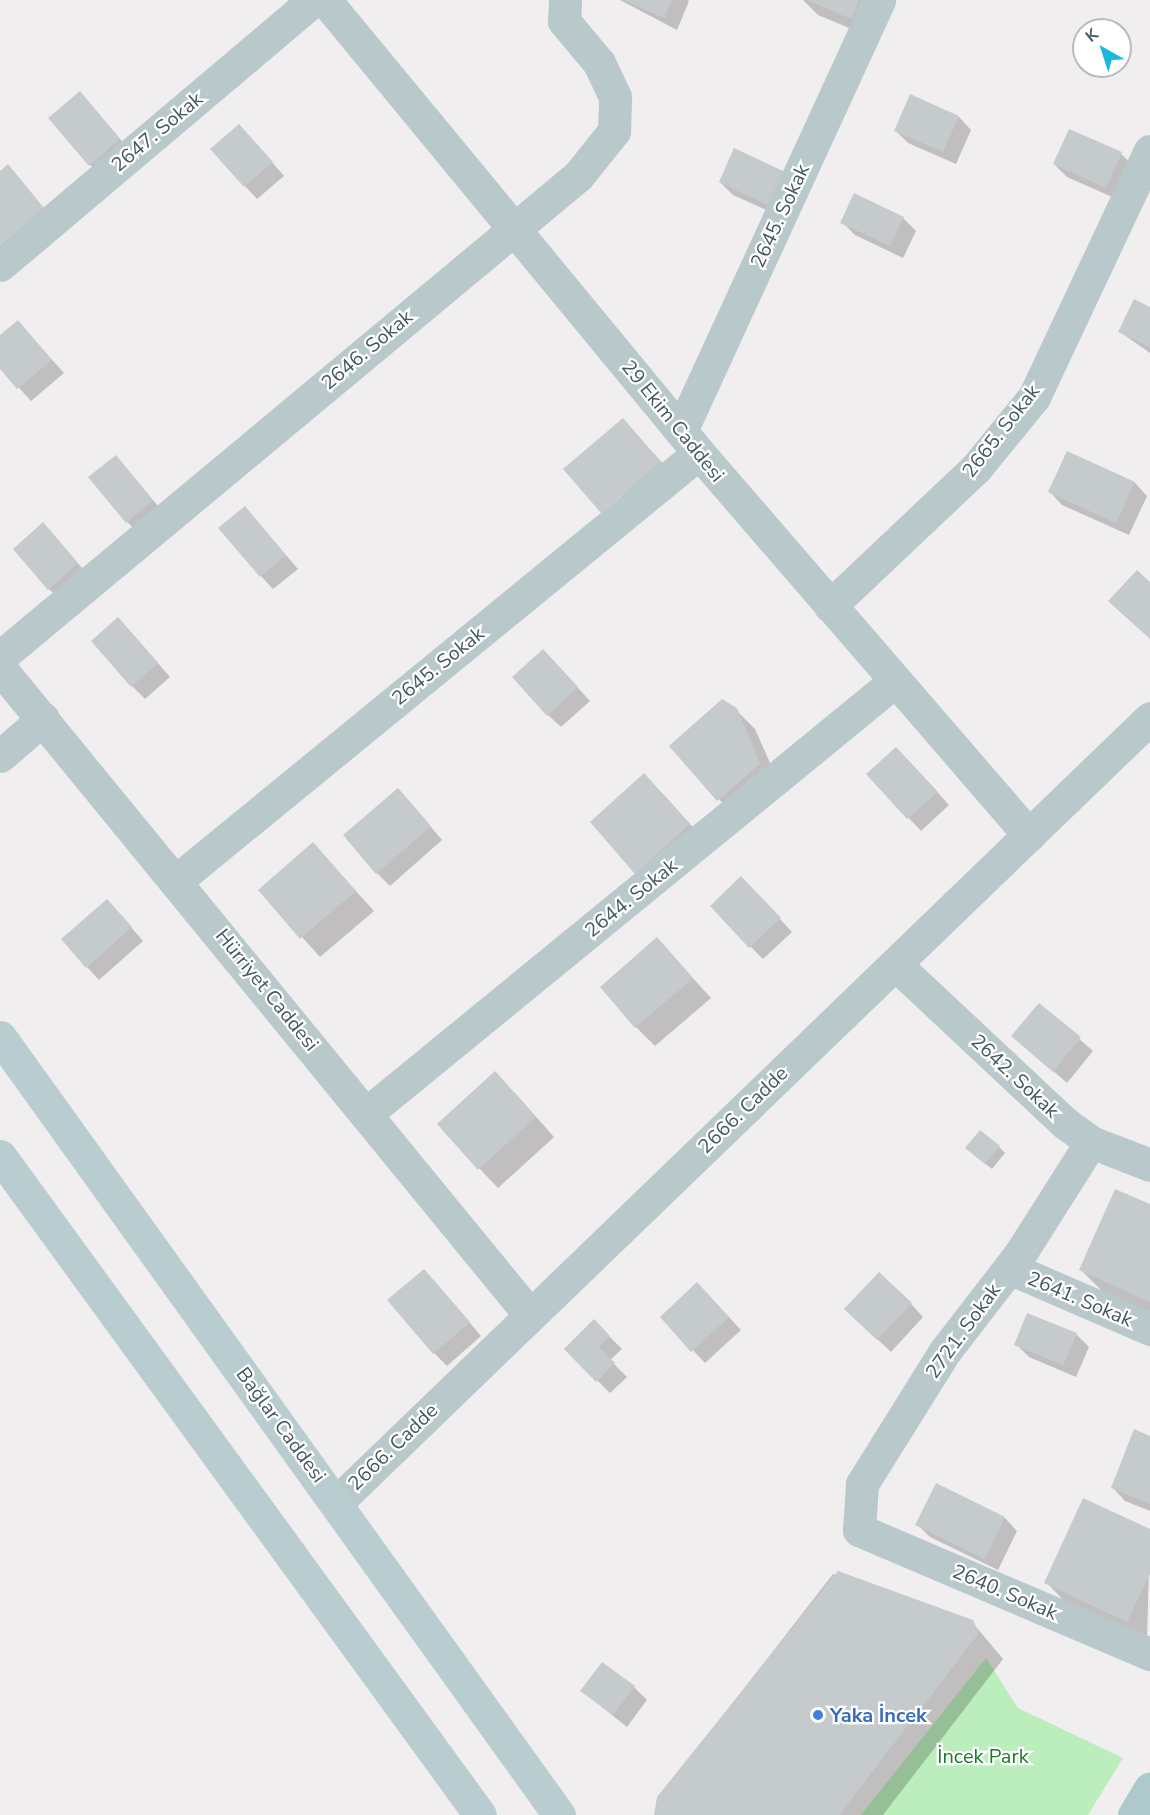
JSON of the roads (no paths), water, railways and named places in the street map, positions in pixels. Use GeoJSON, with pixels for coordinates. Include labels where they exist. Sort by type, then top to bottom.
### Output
{"type":"FeatureCollection","features":[{"type":"Feature","properties":{"kind":"main road","name":"Bağlar Caddesi"},"geometry":{"type":"LineString","coordinates":[[0,1037],[337,1502],[559,1815]]}},
{"type":"Feature","properties":{"kind":"main road"},"geometry":{"type":"LineString","coordinates":[[0,1156],[480,1815]]}},
{"type":"Feature","properties":{"kind":"main road"},"geometry":{"type":"LineString","coordinates":[[1134,1815],[1150,1788]]}},
{"type":"Feature","properties":{"kind":"street","name":"2647. Sokak"},"geometry":{"type":"LineString","coordinates":[[0,265],[314,0]]}},
{"type":"Feature","properties":{"kind":"street","name":"29 Ekim Caddesi"},"geometry":{"type":"LineString","coordinates":[[325,0],[515,226],[690,442],[894,682],[1029,835]]}},
{"type":"Feature","properties":{"kind":"street","name":"2646. Sokak"},"geometry":{"type":"LineString","coordinates":[[0,657],[515,226],[578,176],[614,131],[615,97],[599,63],[564,21],[565,0]]}},
{"type":"Feature","properties":{"kind":"street","name":"2645. Sokak"},"geometry":{"type":"LineString","coordinates":[[177,880],[690,442],[879,0]]}},
{"type":"Feature","properties":{"kind":"street","name":"2665. Sokak"},"geometry":{"type":"LineString","coordinates":[[830,606],[976,468],[1034,397],[1150,152]]}},
{"type":"Feature","properties":{"kind":"street","name":"Hürriyet Caddesi"},"geometry":{"type":"LineString","coordinates":[[0,668],[177,880],[530,1315]]}},
{"type":"Feature","properties":{"kind":"street","name":"2644. Sokak"},"geometry":{"type":"LineString","coordinates":[[367,1113],[894,682]]}},
{"type":"Feature","properties":{"kind":"street","name":"2666. Cadde"},"geometry":{"type":"LineString","coordinates":[[337,1502],[1150,718]]}},
{"type":"Feature","properties":{"kind":"street"},"geometry":{"type":"LineString","coordinates":[[0,756],[43,719]]}},
{"type":"Feature","properties":{"kind":"street","name":"2642. Sokak"},"geometry":{"type":"LineString","coordinates":[[894,964],[1091,1142],[1150,1165]]}},
{"type":"Feature","properties":{"kind":"street","name":"2721. Sokak"},"geometry":{"type":"LineString","coordinates":[[859,1530],[862,1484],[945,1351],[1009,1268],[1091,1142]]}},
{"type":"Feature","properties":{"kind":"street","name":"2641. Sokak"},"geometry":{"type":"LineString","coordinates":[[1009,1268],[1150,1329]]}},
{"type":"Feature","properties":{"kind":"street","name":"2640. Sokak"},"geometry":{"type":"LineString","coordinates":[[859,1530],[1150,1654]]}},
{"type":"Feature","properties":{"kind":"place","name":"Yaka İncek"},"geometry":{"type":"Point","coordinates":[818,1715]}},
{"type":"Feature","properties":{"kind":"park label","name":"İncek Park"},"geometry":{"type":"Point","coordinates":[983,1756]}}]}
